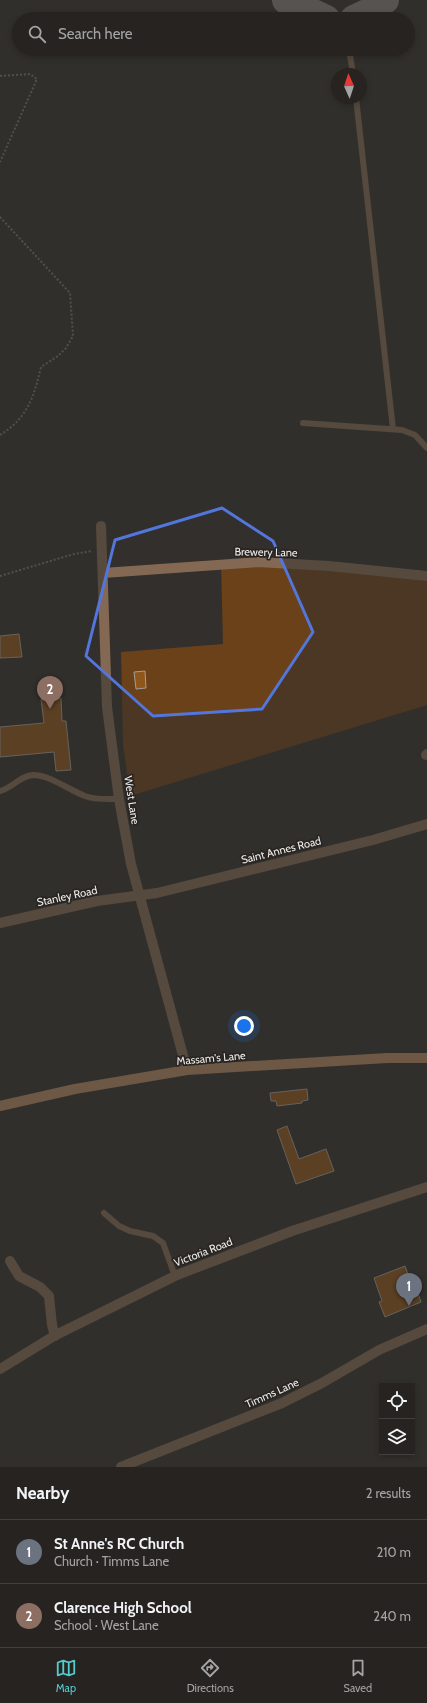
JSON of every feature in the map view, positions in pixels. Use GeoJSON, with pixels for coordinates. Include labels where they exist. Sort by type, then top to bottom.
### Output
{"type":"FeatureCollection","features":[{"type":"Feature","properties":{"kind":"street","name":"West Lane"},"geometry":{"type":"LineString","coordinates":[[102,526],[107,707],[119,799],[131,864],[187,1070]]}},
{"type":"Feature","properties":{"kind":"street","name":"Brewery Lane"},"geometry":{"type":"LineString","coordinates":[[103,573],[258,562],[329,566],[427,576]]}},
{"type":"Feature","properties":{"kind":"street","name":"Saint Annes Road"},"geometry":{"type":"LineString","coordinates":[[139,894],[157,893],[373,840],[427,824]]}},
{"type":"Feature","properties":{"kind":"street","name":"Stanley Road"},"geometry":{"type":"LineString","coordinates":[[0,923],[97,901],[139,894]]}},
{"type":"Feature","properties":{"kind":"street","name":"Massam's Lane"},"geometry":{"type":"LineString","coordinates":[[0,1106],[75,1090],[187,1070],[387,1058],[427,1058]]}},
{"type":"Feature","properties":{"kind":"street","name":"Victoria Road"},"geometry":{"type":"LineString","coordinates":[[0,1369],[55,1336],[175,1276],[292,1231],[427,1187]]}},
{"type":"Feature","properties":{"kind":"street"},"geometry":{"type":"LineString","coordinates":[[10,1261],[19,1276],[40,1287],[49,1296],[52,1325],[55,1336]]}},
{"type":"Feature","properties":{"kind":"street","name":"Timms Lane"},"geometry":{"type":"LineString","coordinates":[[121,1467],[282,1403],[322,1383],[379,1350],[427,1330]]}},
{"type":"Feature","properties":{"kind":"lane"},"geometry":{"type":"LineString","coordinates":[[350,56],[352,68]]}},
{"type":"Feature","properties":{"kind":"lane"},"geometry":{"type":"LineString","coordinates":[[357,104],[393,428]]}},
{"type":"Feature","properties":{"kind":"lane"},"geometry":{"type":"LineString","coordinates":[[303,423],[393,428],[415,435],[427,448]]}},
{"type":"Feature","properties":{"kind":"lane"},"geometry":{"type":"LineString","coordinates":[[0,791],[8,789],[24,777],[40,776],[86,797],[119,799]]}},
{"type":"Feature","properties":{"kind":"lane"},"geometry":{"type":"LineString","coordinates":[[104,1213],[119,1226],[130,1231],[153,1236],[163,1243],[175,1276]]}},
{"type":"Feature","properties":{"kind":"path"},"geometry":{"type":"LineString","coordinates":[[0,76],[30,74],[37,79],[0,162]]}},
{"type":"Feature","properties":{"kind":"path"},"geometry":{"type":"LineString","coordinates":[[0,217],[70,293],[73,336],[66,348],[41,367],[33,399],[13,427],[0,435]]}},
{"type":"Feature","properties":{"kind":"path"},"geometry":{"type":"LineString","coordinates":[[0,576],[74,554],[102,550]]}},
{"type":"Feature","properties":{"kind":"highlighted area"},"geometry":{"type":"Polygon","coordinates":[[[222,508],[273,541],[313,632],[262,709],[153,716],[86,656],[115,540],[222,508]]]}},
{"type":"Feature","properties":{"kind":"shaded area"},"geometry":{"type":"Polygon","coordinates":[[[221,564],[427,576],[427,705],[130,796],[123,744],[121,652],[223,644],[221,564]]]}},
{"type":"Feature","properties":{"kind":"building"},"geometry":{"type":"Polygon","coordinates":[[[19,634],[22,657],[0,658],[0,636],[19,634]]]}},
{"type":"Feature","properties":{"kind":"building"},"geometry":{"type":"Polygon","coordinates":[[[145,671],[146,688],[136,689],[134,672],[145,671]]]}},
{"type":"Feature","properties":{"kind":"building"},"geometry":{"type":"Polygon","coordinates":[[[61,698],[62,721],[66,721],[71,770],[56,771],[54,752],[0,757],[0,727],[44,723],[41,699],[61,698]]]}},
{"type":"Feature","properties":{"kind":"building"},"geometry":{"type":"Polygon","coordinates":[[[307,1089],[308,1100],[302,1101],[302,1103],[277,1106],[276,1101],[271,1101],[270,1093],[307,1089]]]}},
{"type":"Feature","properties":{"kind":"building"},"geometry":{"type":"Polygon","coordinates":[[[287,1126],[299,1159],[326,1149],[334,1171],[296,1184],[277,1130],[287,1126]]]}},
{"type":"Feature","properties":{"kind":"building"},"geometry":{"type":"Polygon","coordinates":[[[405,1266],[411,1282],[414,1281],[421,1302],[385,1317],[379,1302],[382,1301],[374,1278],[405,1266]]]}},
{"type":"Feature","properties":{"kind":"taxiway"},"geometry":{"type":"LineString","coordinates":[[286,0],[311,12]]}},
{"type":"Feature","properties":{"kind":"taxiway"},"geometry":{"type":"LineString","coordinates":[[369,12],[385,0]]}},
{"type":"Feature","properties":{"kind":"place","name":"Clarence High School"},"geometry":{"type":"Point","coordinates":[50,709]}},
{"type":"Feature","properties":{"kind":"place","name":"St Anne's RC Church"},"geometry":{"type":"Point","coordinates":[409,1306]}}]}
